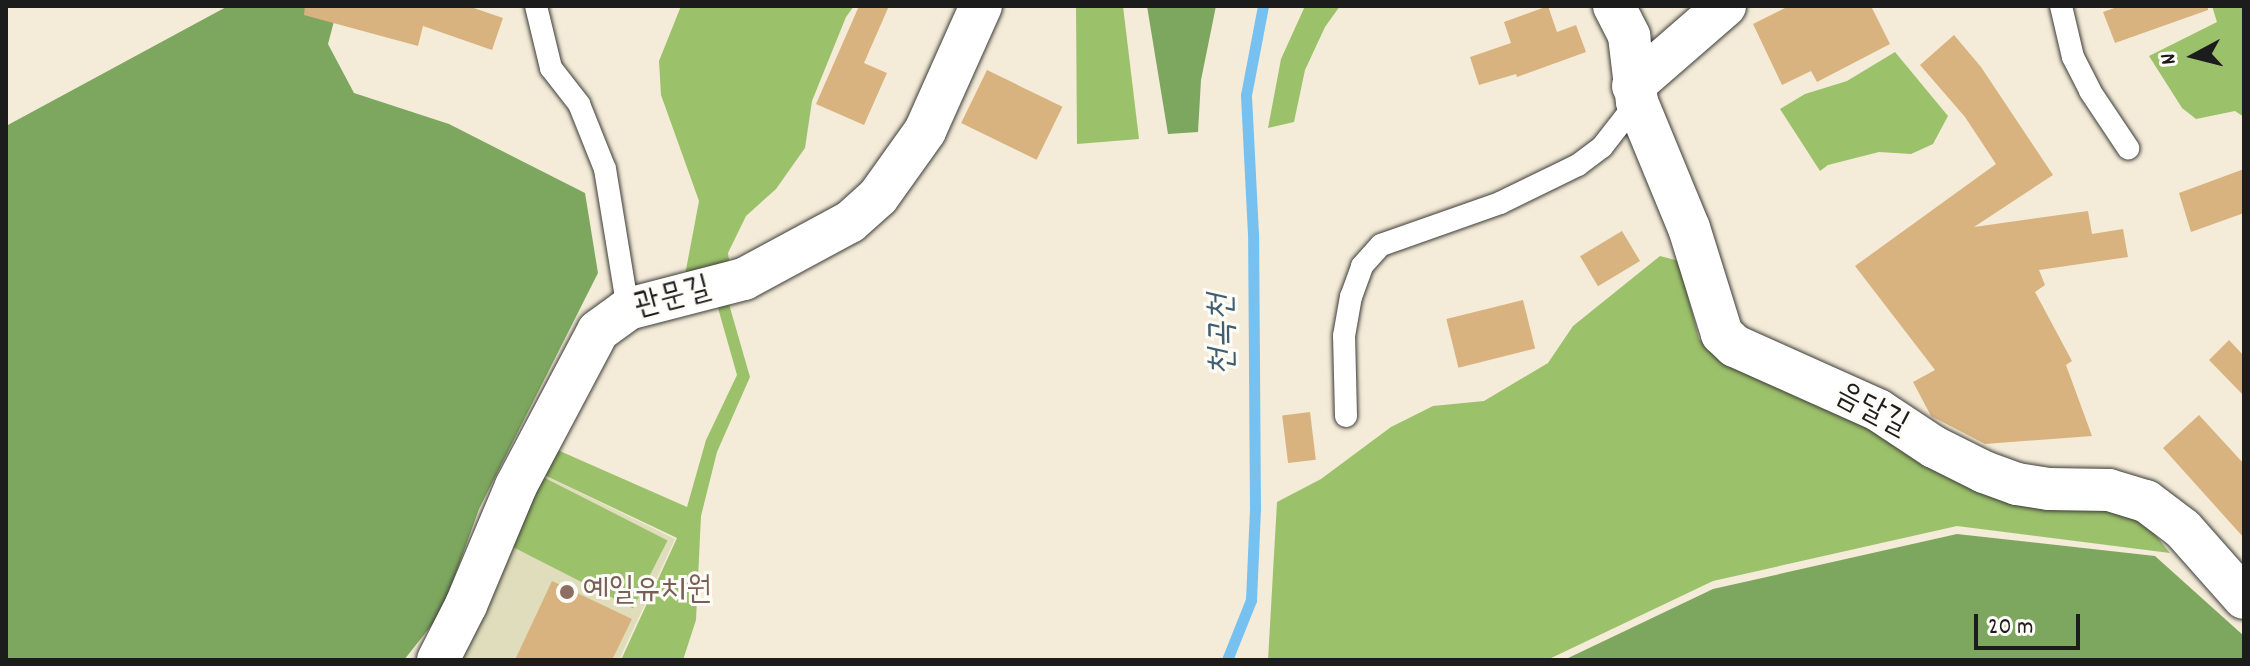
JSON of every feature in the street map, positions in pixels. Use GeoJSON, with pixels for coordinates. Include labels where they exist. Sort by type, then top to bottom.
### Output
{"type":"FeatureCollection","features":[{"type":"Feature","properties":{"kind":"street","name":"관문길"},"geometry":{"type":"LineString","coordinates":[[438,660],[466,605],[516,486],[598,331],[628,309],[744,279],[850,222],[878,197],[925,131],[981,6]]}},
{"type":"Feature","properties":{"kind":"street","name":"음달길"},"geometry":{"type":"LineString","coordinates":[[1614,6],[1629,36],[1635,94],[1689,228],[1722,334],[1735,346],[1878,410],[1934,447],[1984,472],[2017,484],[2049,489],[2109,490],[2146,501],[2183,529],[2244,598]]}},
{"type":"Feature","properties":{"kind":"street"},"geometry":{"type":"LineString","coordinates":[[1635,94],[1725,6]]}},
{"type":"Feature","properties":{"kind":"lane"},"geometry":{"type":"LineString","coordinates":[[536,6],[551,68],[579,104],[605,169],[628,309]]}},
{"type":"Feature","properties":{"kind":"lane"},"geometry":{"type":"LineString","coordinates":[[2061,6],[2073,57],[2090,91],[2128,148]]}},
{"type":"Feature","properties":{"kind":"lane"},"geometry":{"type":"LineString","coordinates":[[1346,416],[1344,336],[1351,297],[1362,266],[1381,245],[1500,203],[1578,165],[1602,147],[1635,94]]}},
{"type":"Feature","properties":{"kind":"shaded area","name":"예일유치원"},"geometry":{"type":"Polygon","coordinates":[[[540,473],[675,539],[619,660],[455,660],[540,473]]]}},
{"type":"Feature","properties":{"kind":"green space"},"geometry":{"type":"Polygon","coordinates":[[[228,6],[338,6],[328,44],[354,93],[449,124],[585,193],[598,273],[479,509],[442,612],[404,660],[6,660],[6,126],[228,6]]]}},
{"type":"Feature","properties":{"kind":"green space"},"geometry":{"type":"Polygon","coordinates":[[[681,6],[854,6],[846,17],[812,101],[805,148],[776,189],[746,216],[728,253],[730,267],[685,275],[699,201],[661,95],[659,61],[681,6]]]}},
{"type":"Feature","properties":{"kind":"green space"},"geometry":{"type":"Polygon","coordinates":[[[1076,6],[1123,6],[1139,139],[1077,144],[1076,6]]]}},
{"type":"Feature","properties":{"kind":"green space"},"geometry":{"type":"Polygon","coordinates":[[[1147,6],[1216,6],[1201,80],[1198,132],[1168,134],[1147,6]]]}},
{"type":"Feature","properties":{"kind":"green space"},"geometry":{"type":"Polygon","coordinates":[[[1305,6],[1340,6],[1325,27],[1305,70],[1294,122],[1268,128],[1281,59],[1305,6]]]}},
{"type":"Feature","properties":{"kind":"green space"},"geometry":{"type":"Polygon","coordinates":[[[2212,6],[2244,6],[2244,117],[2235,111],[2196,119],[2182,108],[2149,56],[2217,22],[2212,6]]]}},
{"type":"Feature","properties":{"kind":"green space"},"geometry":{"type":"Polygon","coordinates":[[[1895,52],[1948,116],[1933,144],[1911,154],[1879,152],[1828,165],[1820,171],[1780,109],[1805,94],[1847,81],[1895,52]]]}},
{"type":"Feature","properties":{"kind":"green space"},"geometry":{"type":"Polygon","coordinates":[[[1660,256],[1679,261],[1699,339],[1713,353],[1866,426],[1958,481],[2002,501],[2038,506],[2090,506],[2131,516],[2148,526],[2170,553],[1957,526],[1713,581],[1547,660],[1268,660],[1277,502],[1321,479],[1391,427],[1433,406],[1484,401],[1548,363],[1573,326],[1660,256]]]}},
{"type":"Feature","properties":{"kind":"green space"},"geometry":{"type":"Polygon","coordinates":[[[729,304],[750,377],[717,452],[701,516],[696,620],[683,660],[621,660],[677,538],[540,473],[553,448],[687,507],[706,440],[737,375],[718,308],[729,304]]]}},
{"type":"Feature","properties":{"kind":"green space"},"geometry":{"type":"Polygon","coordinates":[[[541,476],[668,540],[633,608],[506,544],[541,476]]]}},
{"type":"Feature","properties":{"kind":"green space"},"geometry":{"type":"Polygon","coordinates":[[[1957,534],[2155,556],[2244,636],[2244,660],[1564,660],[1713,589],[1957,534]]]}},
{"type":"Feature","properties":{"kind":"building"},"geometry":{"type":"Polygon","coordinates":[[[305,6],[468,6],[503,18],[492,50],[423,26],[418,46],[304,15],[305,6]]]}},
{"type":"Feature","properties":{"kind":"building"},"geometry":{"type":"Polygon","coordinates":[[[859,6],[889,6],[864,63],[887,73],[864,125],[816,104],[859,6]]]}},
{"type":"Feature","properties":{"kind":"building"},"geometry":{"type":"Polygon","coordinates":[[[1548,6],[1557,32],[1576,25],[1586,52],[1517,77],[1516,74],[1479,85],[1470,57],[1511,43],[1504,22],[1548,6]]]}},
{"type":"Feature","properties":{"kind":"building"},"geometry":{"type":"Polygon","coordinates":[[[1789,6],[1871,6],[1890,44],[1817,82],[1811,71],[1782,85],[1753,24],[1789,6]]]}},
{"type":"Feature","properties":{"kind":"building"},"geometry":{"type":"Polygon","coordinates":[[[2120,6],[2208,6],[2208,10],[2115,43],[2103,12],[2120,6]]]}},
{"type":"Feature","properties":{"kind":"building"},"geometry":{"type":"Polygon","coordinates":[[[1954,35],[1981,67],[2053,175],[1974,227],[2088,211],[2092,234],[2123,229],[2128,257],[2039,270],[2045,285],[2035,292],[2072,361],[2066,365],[2092,436],[1985,444],[1931,416],[1913,382],[1935,370],[1855,266],[1996,164],[1965,117],[1920,65],[1954,35]]]}},
{"type":"Feature","properties":{"kind":"building"},"geometry":{"type":"Polygon","coordinates":[[[987,70],[1062,107],[1037,160],[961,123],[987,70]]]}},
{"type":"Feature","properties":{"kind":"building"},"geometry":{"type":"Polygon","coordinates":[[[2244,169],[2244,213],[2191,232],[2179,193],[2244,169]]]}},
{"type":"Feature","properties":{"kind":"building"},"geometry":{"type":"Polygon","coordinates":[[[1622,231],[1640,261],[1598,286],[1580,256],[1622,231]]]}},
{"type":"Feature","properties":{"kind":"building"},"geometry":{"type":"Polygon","coordinates":[[[1523,300],[1535,349],[1458,368],[1446,319],[1523,300]]]}},
{"type":"Feature","properties":{"kind":"building"},"geometry":{"type":"Polygon","coordinates":[[[2229,340],[2244,356],[2244,396],[2209,360],[2229,340]]]}},
{"type":"Feature","properties":{"kind":"building"},"geometry":{"type":"Polygon","coordinates":[[[1310,412],[1316,460],[1288,463],[1282,415],[1310,412]]]}},
{"type":"Feature","properties":{"kind":"building"},"geometry":{"type":"Polygon","coordinates":[[[2199,415],[2244,464],[2244,538],[2163,448],[2199,415]]]}},
{"type":"Feature","properties":{"kind":"building"},"geometry":{"type":"Polygon","coordinates":[[[552,581],[632,619],[612,660],[515,660],[552,581]]]}},
{"type":"Feature","properties":{"kind":"waterway","name":"천곡천"},"geometry":{"type":"LineString","coordinates":[[1227,660],[1251,600],[1255,508],[1253,234],[1246,95],[1263,6]]}},
{"type":"Feature","properties":{"kind":"place","name":"예일유치원"},"geometry":{"type":"Point","coordinates":[567,592]}}]}
